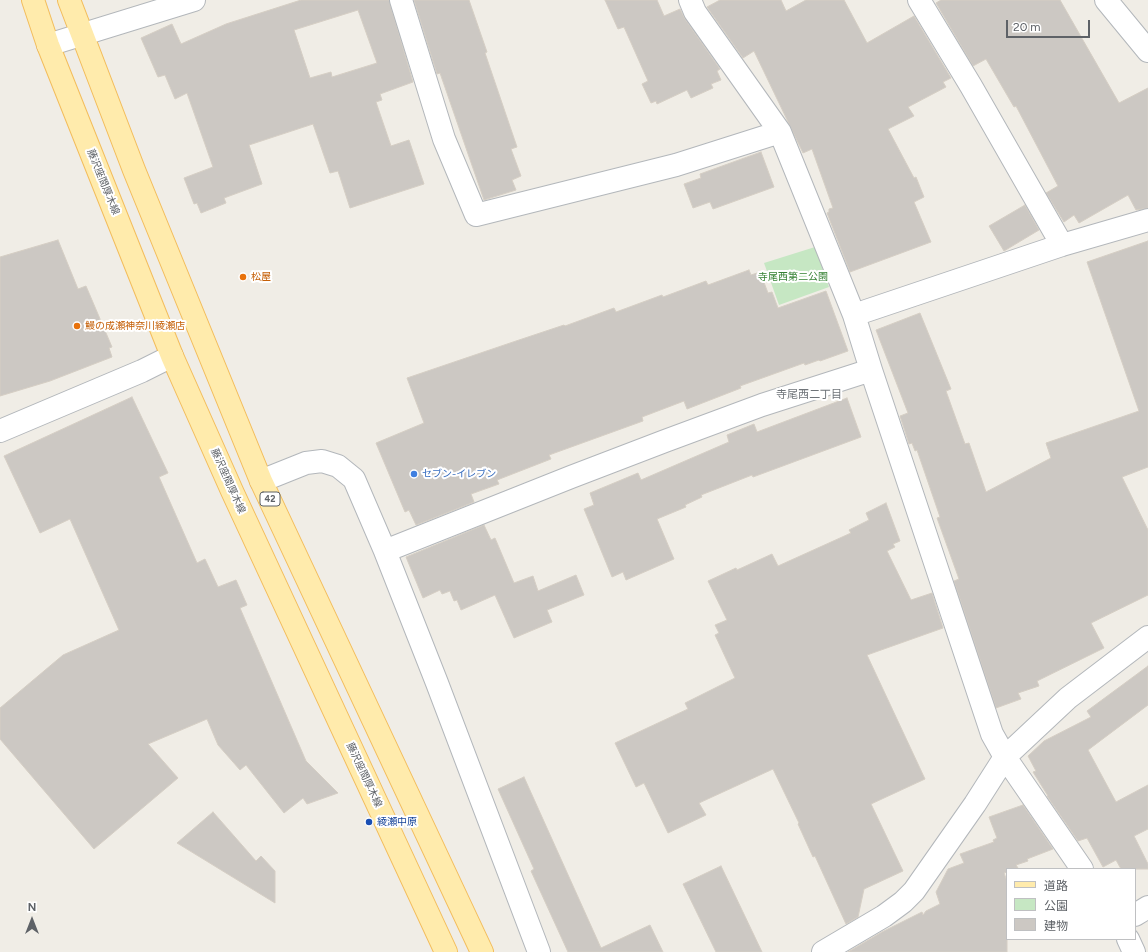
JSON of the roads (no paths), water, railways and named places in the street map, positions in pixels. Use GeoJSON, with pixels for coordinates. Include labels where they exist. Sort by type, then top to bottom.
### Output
{"type":"FeatureCollection","features":[{"type":"Feature","properties":{"kind":"main road","name":"藤沢座間厚木線"},"geometry":{"type":"LineString","coordinates":[[33,0],[48,45],[172,356],[239,505],[446,952]]}},
{"type":"Feature","properties":{"kind":"main road","name":"42"},"geometry":{"type":"LineString","coordinates":[[69,0],[134,170],[261,481],[482,952]]}},
{"type":"Feature","properties":{"kind":"street"},"geometry":{"type":"LineString","coordinates":[[48,45],[194,0]]}},
{"type":"Feature","properties":{"kind":"street"},"geometry":{"type":"LineString","coordinates":[[401,0],[444,139],[476,215],[676,165],[780,132]]}},
{"type":"Feature","properties":{"kind":"street"},"geometry":{"type":"LineString","coordinates":[[690,0],[695,12],[780,132],[854,315],[992,734],[1005,758],[1081,868]]}},
{"type":"Feature","properties":{"kind":"street"},"geometry":{"type":"LineString","coordinates":[[919,0],[971,86],[1062,245]]}},
{"type":"Feature","properties":{"kind":"street"},"geometry":{"type":"LineString","coordinates":[[1106,0],[1148,51]]}},
{"type":"Feature","properties":{"kind":"street"},"geometry":{"type":"LineString","coordinates":[[854,315],[1062,245],[1148,220]]}},
{"type":"Feature","properties":{"kind":"street"},"geometry":{"type":"LineString","coordinates":[[0,431],[172,356]]}},
{"type":"Feature","properties":{"kind":"street"},"geometry":{"type":"LineString","coordinates":[[385,551],[571,477],[762,405],[871,370]]}},
{"type":"Feature","properties":{"kind":"street"},"geometry":{"type":"LineString","coordinates":[[261,481],[306,463],[322,461],[338,466],[354,478],[385,551],[437,683],[539,952]]}},
{"type":"Feature","properties":{"kind":"street"},"geometry":{"type":"LineString","coordinates":[[823,952],[884,916],[903,902],[914,891],[975,804],[1005,758],[1068,698],[1148,637]]}},
{"type":"Feature","properties":{"kind":"street"},"geometry":{"type":"LineString","coordinates":[[1136,914],[1148,908]]}},
{"type":"Feature","properties":{"kind":"street"},"geometry":{"type":"LineString","coordinates":[[1128,940],[1134,952]]}},
{"type":"Feature","properties":{"kind":"place","name":"松屋"},"geometry":{"type":"Point","coordinates":[243,277]}},
{"type":"Feature","properties":{"kind":"place","name":"鰻の成瀬神奈川綾瀬店"},"geometry":{"type":"Point","coordinates":[77,326]}},
{"type":"Feature","properties":{"kind":"place","name":"セブン-イレブン"},"geometry":{"type":"Point","coordinates":[414,474]}},
{"type":"Feature","properties":{"kind":"place","name":"綾瀬中原"},"geometry":{"type":"Point","coordinates":[369,822]}},
{"type":"Feature","properties":{"kind":"district","name":"寺尾西二丁目"},"geometry":{"type":"Point","coordinates":[809,395]}},
{"type":"Feature","properties":{"kind":"park label","name":"寺尾西第二公園"},"geometry":{"type":"Point","coordinates":[793,277]}}]}
